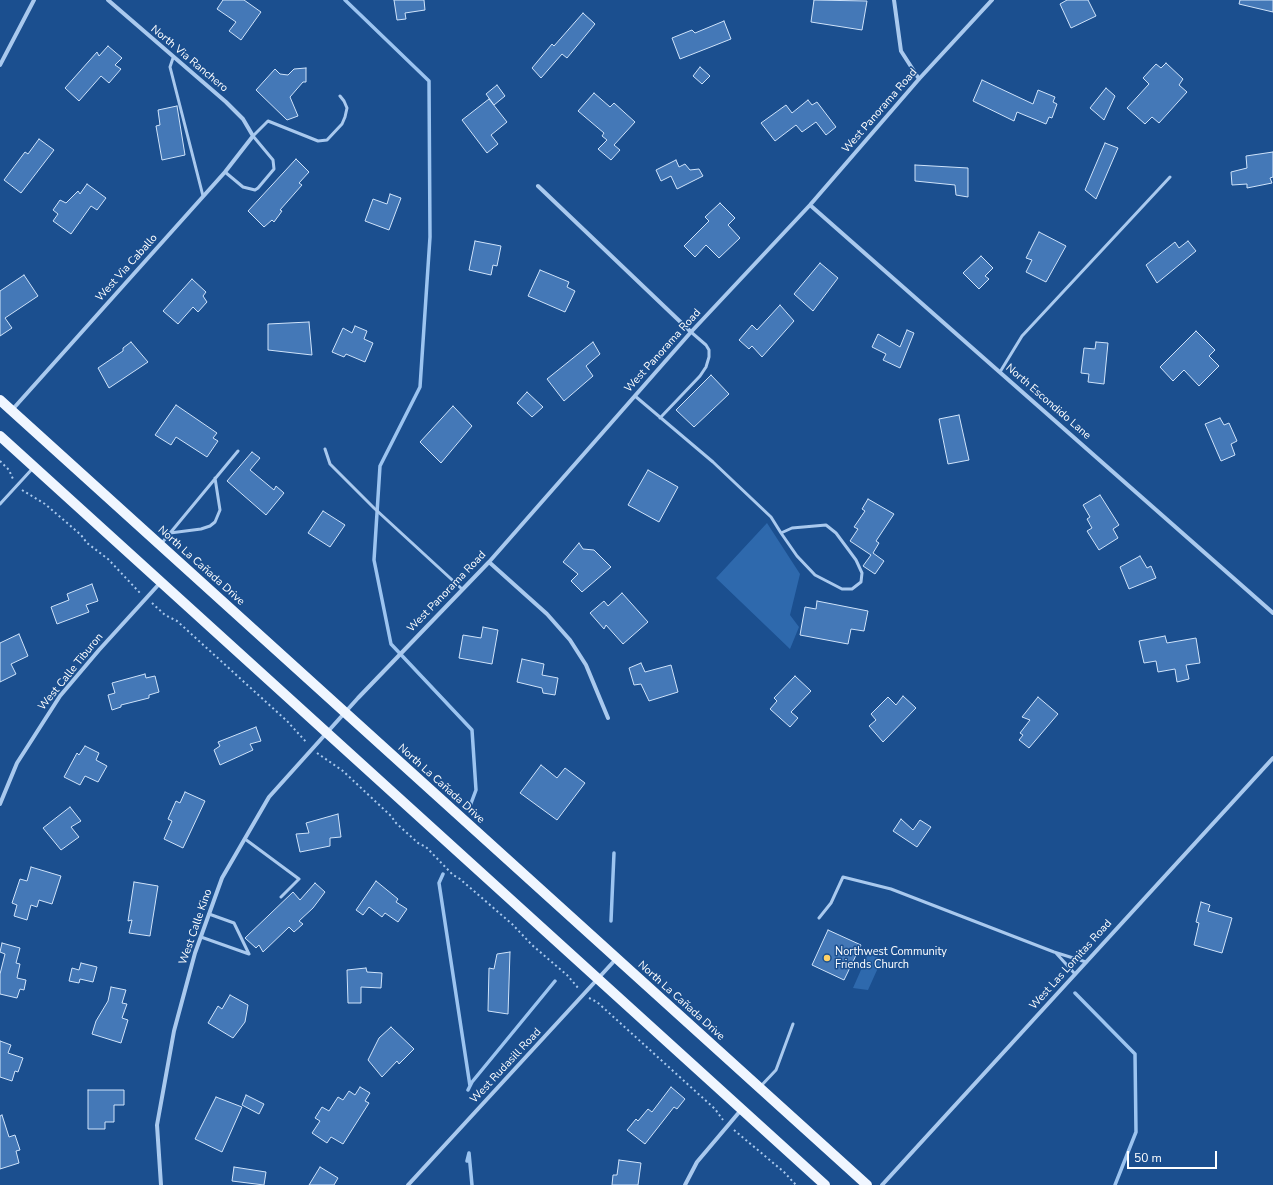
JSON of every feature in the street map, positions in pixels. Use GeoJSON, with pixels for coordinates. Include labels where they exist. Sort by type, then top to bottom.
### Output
{"type":"FeatureCollection","features":[{"type":"Feature","properties":{"kind":"main road","name":"North La Cañada Drive"},"geometry":{"type":"LineString","coordinates":[[0,400],[867,1185]]}},
{"type":"Feature","properties":{"kind":"main road"},"geometry":{"type":"LineString","coordinates":[[0,436],[825,1185]]}},
{"type":"Feature","properties":{"kind":"street"},"geometry":{"type":"LineString","coordinates":[[0,65],[34,0]]}},
{"type":"Feature","properties":{"kind":"street","name":"North Via Ranchero"},"geometry":{"type":"LineString","coordinates":[[108,0],[173,58],[226,102],[243,119],[253,136]]}},
{"type":"Feature","properties":{"kind":"street"},"geometry":{"type":"LineString","coordinates":[[894,0],[901,51],[919,79]]}},
{"type":"Feature","properties":{"kind":"street","name":"West Panorama Road"},"geometry":{"type":"LineString","coordinates":[[345,712],[489,562],[691,332],[810,205],[919,79],[992,0]]}},
{"type":"Feature","properties":{"kind":"street","name":"West Via Caballo"},"geometry":{"type":"LineString","coordinates":[[12,410],[204,196],[253,136]]}},
{"type":"Feature","properties":{"kind":"street"},"geometry":{"type":"LineString","coordinates":[[538,186],[691,332]]}},
{"type":"Feature","properties":{"kind":"street","name":"North Escondido Lane"},"geometry":{"type":"LineString","coordinates":[[810,205],[1273,613]]}},
{"type":"Feature","properties":{"kind":"street"},"geometry":{"type":"LineString","coordinates":[[489,562],[547,614],[570,640],[586,665],[608,718]]}},
{"type":"Feature","properties":{"kind":"street","name":"West Calle Tiburon"},"geometry":{"type":"LineString","coordinates":[[0,804],[17,763],[60,696],[161,582]]}},
{"type":"Feature","properties":{"kind":"street","name":"West Calle Kino"},"geometry":{"type":"LineString","coordinates":[[160,1185],[157,1125],[174,1031],[201,938],[222,878],[269,797],[345,712]]}},
{"type":"Feature","properties":{"kind":"street","name":"West Las Lomitas Road"},"geometry":{"type":"LineString","coordinates":[[882,1185],[1273,758]]}},
{"type":"Feature","properties":{"kind":"street","name":"West Rudasill Road"},"geometry":{"type":"LineString","coordinates":[[408,1185],[616,959]]}},
{"type":"Feature","properties":{"kind":"street"},"geometry":{"type":"LineString","coordinates":[[685,1185],[698,1162],[741,1110]]}},
{"type":"Feature","properties":{"kind":"lane"},"geometry":{"type":"LineString","coordinates":[[173,58],[170,67],[204,196]]}},
{"type":"Feature","properties":{"kind":"lane"},"geometry":{"type":"LineString","coordinates":[[225,172],[243,187],[255,190],[270,176],[274,169],[273,160],[253,136],[268,121],[318,141],[327,140],[342,124],[345,117],[347,108],[340,96]]}},
{"type":"Feature","properties":{"kind":"lane"},"geometry":{"type":"LineString","coordinates":[[1000,372],[1022,336],[1170,176]]}},
{"type":"Feature","properties":{"kind":"lane"},"geometry":{"type":"LineString","coordinates":[[660,418],[700,376],[706,367],[709,357],[709,350],[706,345],[691,332]]}},
{"type":"Feature","properties":{"kind":"lane"},"geometry":{"type":"LineString","coordinates":[[635,396],[713,462],[771,517],[781,533],[807,567],[824,581],[842,589],[852,589],[860,582],[862,573],[856,560],[836,533],[826,525],[792,528],[781,533]]}},
{"type":"Feature","properties":{"kind":"lane"},"geometry":{"type":"LineString","coordinates":[[325,449],[330,464],[374,508],[462,590]]}},
{"type":"Feature","properties":{"kind":"lane"},"geometry":{"type":"LineString","coordinates":[[160,545],[238,451]]}},
{"type":"Feature","properties":{"kind":"lane"},"geometry":{"type":"LineString","coordinates":[[0,504],[34,467]]}},
{"type":"Feature","properties":{"kind":"lane"},"geometry":{"type":"LineString","coordinates":[[170,534],[200,529],[210,526],[215,522],[220,510],[215,478]]}},
{"type":"Feature","properties":{"kind":"lane"},"geometry":{"type":"LineString","coordinates":[[245,839],[299,879],[281,897]]}},
{"type":"Feature","properties":{"kind":"lane"},"geometry":{"type":"LineString","coordinates":[[819,918],[831,903],[843,877],[891,888],[1054,952],[1086,962]]}},
{"type":"Feature","properties":{"kind":"lane"},"geometry":{"type":"LineString","coordinates":[[201,938],[249,954],[234,923],[209,914]]}},
{"type":"Feature","properties":{"kind":"lane"},"geometry":{"type":"LineString","coordinates":[[1054,952],[1075,974]]}},
{"type":"Feature","properties":{"kind":"lane"},"geometry":{"type":"LineString","coordinates":[[759,1088],[776,1070],[793,1024]]}},
{"type":"Feature","properties":{"kind":"path"},"geometry":{"type":"LineString","coordinates":[[0,461],[9,470],[17,486],[45,504],[81,535],[87,543],[108,560],[165,615],[177,621],[282,716],[312,749],[343,771],[391,816],[396,823],[418,843],[426,847],[454,875],[512,924],[532,945],[567,975],[591,1000],[597,1002],[656,1055],[715,1109],[728,1124],[784,1172],[796,1185]]}},
{"type":"Feature","properties":{"kind":"shaded area"},"geometry":{"type":"Polygon","coordinates":[[[767,523],[800,574],[790,615],[799,627],[790,649],[716,578],[767,523]]]}},
{"type":"Feature","properties":{"kind":"shaded area"},"geometry":{"type":"Polygon","coordinates":[[[868,954],[882,959],[868,990],[853,988],[868,954]]]}},
{"type":"Feature","properties":{"kind":"building"},"geometry":{"type":"Polygon","coordinates":[[[223,0],[244,0],[261,12],[241,40],[229,31],[236,22],[217,9],[223,0]]]}},
{"type":"Feature","properties":{"kind":"building"},"geometry":{"type":"Polygon","coordinates":[[[394,0],[424,0],[425,10],[405,13],[406,19],[397,20],[394,0]]]}},
{"type":"Feature","properties":{"kind":"building"},"geometry":{"type":"Polygon","coordinates":[[[814,0],[867,1],[862,30],[811,22],[814,0]]]}},
{"type":"Feature","properties":{"kind":"building"},"geometry":{"type":"Polygon","coordinates":[[[1067,0],[1088,0],[1096,16],[1071,28],[1060,4],[1067,0]]]}},
{"type":"Feature","properties":{"kind":"building"},"geometry":{"type":"Polygon","coordinates":[[[1240,0],[1273,0],[1273,12],[1239,4],[1240,0]]]}},
{"type":"Feature","properties":{"kind":"building"},"geometry":{"type":"Polygon","coordinates":[[[583,13],[595,24],[567,58],[562,54],[541,78],[532,68],[552,44],[554,46],[583,13]]]}},
{"type":"Feature","properties":{"kind":"building"},"geometry":{"type":"Polygon","coordinates":[[[724,21],[731,39],[680,59],[672,38],[692,30],[695,33],[724,21]]]}},
{"type":"Feature","properties":{"kind":"building"},"geometry":{"type":"Polygon","coordinates":[[[108,46],[122,58],[115,65],[121,69],[109,83],[101,76],[79,101],[65,88],[97,52],[99,56],[108,46]]]}},
{"type":"Feature","properties":{"kind":"building"},"geometry":{"type":"Polygon","coordinates":[[[1166,63],[1183,79],[1179,85],[1187,92],[1159,123],[1152,117],[1145,124],[1127,108],[1149,84],[1143,78],[1156,64],[1161,68],[1166,63]]]}},
{"type":"Feature","properties":{"kind":"building"},"geometry":{"type":"Polygon","coordinates":[[[700,67],[710,76],[702,84],[693,76],[700,67]]]}},
{"type":"Feature","properties":{"kind":"building"},"geometry":{"type":"Polygon","coordinates":[[[306,68],[306,82],[303,82],[290,97],[298,116],[287,120],[256,90],[275,69],[280,74],[288,75],[294,69],[306,68]]]}},
{"type":"Feature","properties":{"kind":"building"},"geometry":{"type":"Polygon","coordinates":[[[982,80],[1033,104],[1038,90],[1055,97],[1053,102],[1057,104],[1052,118],[1049,117],[1046,124],[1017,112],[1014,121],[973,101],[982,80]]]}},
{"type":"Feature","properties":{"kind":"building"},"geometry":{"type":"Polygon","coordinates":[[[497,85],[505,96],[494,105],[486,94],[497,85]]]}},
{"type":"Feature","properties":{"kind":"building"},"geometry":{"type":"Polygon","coordinates":[[[1106,88],[1115,96],[1104,120],[1090,108],[1106,88]]]}},
{"type":"Feature","properties":{"kind":"building"},"geometry":{"type":"Polygon","coordinates":[[[594,93],[610,107],[614,103],[635,122],[614,145],[620,150],[611,160],[598,149],[607,140],[602,136],[604,133],[578,111],[594,93]]]}},
{"type":"Feature","properties":{"kind":"building"},"geometry":{"type":"Polygon","coordinates":[[[489,99],[507,122],[491,135],[498,144],[487,153],[462,120],[489,99]]]}},
{"type":"Feature","properties":{"kind":"building"},"geometry":{"type":"Polygon","coordinates":[[[808,100],[812,105],[817,102],[836,127],[826,135],[816,122],[802,132],[796,125],[775,141],[761,123],[786,105],[792,113],[808,100]]]}},
{"type":"Feature","properties":{"kind":"building"},"geometry":{"type":"Polygon","coordinates":[[[177,106],[185,155],[162,160],[156,126],[160,125],[158,110],[177,106]]]}},
{"type":"Feature","properties":{"kind":"building"},"geometry":{"type":"Polygon","coordinates":[[[39,139],[54,150],[21,193],[4,180],[25,152],[28,154],[39,139]]]}},
{"type":"Feature","properties":{"kind":"building"},"geometry":{"type":"Polygon","coordinates":[[[1105,143],[1118,148],[1096,199],[1085,190],[1105,143]]]}},
{"type":"Feature","properties":{"kind":"building"},"geometry":{"type":"Polygon","coordinates":[[[1273,152],[1273,177],[1270,178],[1272,183],[1247,188],[1247,184],[1232,185],[1231,172],[1247,168],[1246,156],[1273,152]]]}},
{"type":"Feature","properties":{"kind":"building"},"geometry":{"type":"Polygon","coordinates":[[[296,159],[309,172],[299,183],[302,185],[280,210],[282,211],[274,222],[272,220],[264,227],[248,211],[296,159]]]}},
{"type":"Feature","properties":{"kind":"building"},"geometry":{"type":"Polygon","coordinates":[[[676,160],[679,167],[685,164],[690,170],[699,169],[703,176],[677,189],[671,176],[661,181],[656,170],[676,160]]]}},
{"type":"Feature","properties":{"kind":"building"},"geometry":{"type":"Polygon","coordinates":[[[915,165],[968,168],[968,197],[956,195],[955,185],[915,181],[915,165]]]}},
{"type":"Feature","properties":{"kind":"building"},"geometry":{"type":"Polygon","coordinates":[[[87,184],[106,198],[97,210],[91,206],[71,234],[53,221],[58,214],[53,210],[60,200],[66,203],[78,191],[80,194],[87,184]]]}},
{"type":"Feature","properties":{"kind":"building"},"geometry":{"type":"Polygon","coordinates":[[[390,194],[401,198],[389,230],[365,221],[373,199],[387,204],[390,194]]]}},
{"type":"Feature","properties":{"kind":"building"},"geometry":{"type":"Polygon","coordinates":[[[720,203],[735,218],[728,225],[740,238],[719,258],[706,245],[695,257],[684,246],[709,221],[705,217],[720,203]]]}},
{"type":"Feature","properties":{"kind":"building"},"geometry":{"type":"Polygon","coordinates":[[[1039,232],[1066,246],[1046,282],[1026,272],[1032,260],[1026,258],[1039,232]]]}},
{"type":"Feature","properties":{"kind":"building"},"geometry":{"type":"Polygon","coordinates":[[[475,241],[501,246],[497,266],[493,265],[491,275],[469,270],[475,241]]]}},
{"type":"Feature","properties":{"kind":"building"},"geometry":{"type":"Polygon","coordinates":[[[1188,241],[1196,251],[1157,283],[1146,265],[1175,242],[1179,248],[1188,241]]]}},
{"type":"Feature","properties":{"kind":"building"},"geometry":{"type":"Polygon","coordinates":[[[981,256],[993,268],[985,276],[989,279],[979,289],[963,273],[981,256]]]}},
{"type":"Feature","properties":{"kind":"building"},"geometry":{"type":"Polygon","coordinates":[[[820,263],[838,278],[813,311],[794,294],[820,263]]]}},
{"type":"Feature","properties":{"kind":"building"},"geometry":{"type":"Polygon","coordinates":[[[540,270],[569,282],[567,287],[575,291],[565,312],[528,296],[540,270]]]}},
{"type":"Feature","properties":{"kind":"building"},"geometry":{"type":"Polygon","coordinates":[[[24,275],[38,296],[5,318],[12,328],[0,336],[0,291],[24,275]]]}},
{"type":"Feature","properties":{"kind":"building"},"geometry":{"type":"Polygon","coordinates":[[[192,279],[206,292],[203,296],[207,302],[198,312],[193,307],[178,324],[163,311],[192,279]]]}},
{"type":"Feature","properties":{"kind":"building"},"geometry":{"type":"Polygon","coordinates":[[[780,305],[794,321],[762,357],[752,346],[749,349],[739,340],[752,325],[757,330],[780,305]]]}},
{"type":"Feature","properties":{"kind":"building"},"geometry":{"type":"Polygon","coordinates":[[[309,322],[312,355],[268,350],[268,324],[309,322]]]}},
{"type":"Feature","properties":{"kind":"building"},"geometry":{"type":"Polygon","coordinates":[[[355,326],[367,331],[364,339],[373,343],[365,362],[346,354],[344,357],[332,352],[343,328],[352,333],[355,326]]]}},
{"type":"Feature","properties":{"kind":"building"},"geometry":{"type":"Polygon","coordinates":[[[907,330],[914,333],[900,368],[883,360],[886,354],[872,347],[878,334],[900,347],[907,330]]]}},
{"type":"Feature","properties":{"kind":"building"},"geometry":{"type":"Polygon","coordinates":[[[1196,331],[1215,350],[1209,356],[1219,366],[1199,386],[1184,370],[1173,381],[1160,367],[1196,331]]]}},
{"type":"Feature","properties":{"kind":"building"},"geometry":{"type":"Polygon","coordinates":[[[131,342],[148,362],[109,388],[98,368],[123,351],[123,348],[131,342]]]}},
{"type":"Feature","properties":{"kind":"building"},"geometry":{"type":"Polygon","coordinates":[[[593,342],[600,354],[586,366],[593,376],[564,401],[547,379],[593,342]]]}},
{"type":"Feature","properties":{"kind":"building"},"geometry":{"type":"Polygon","coordinates":[[[1096,342],[1108,343],[1104,384],[1088,382],[1089,374],[1081,373],[1084,348],[1095,349],[1096,342]]]}},
{"type":"Feature","properties":{"kind":"building"},"geometry":{"type":"Polygon","coordinates":[[[711,375],[729,394],[694,427],[676,410],[711,375]]]}},
{"type":"Feature","properties":{"kind":"building"},"geometry":{"type":"Polygon","coordinates":[[[527,392],[543,407],[532,417],[517,403],[527,392]]]}},
{"type":"Feature","properties":{"kind":"building"},"geometry":{"type":"Polygon","coordinates":[[[176,405],[217,433],[213,438],[218,441],[207,457],[176,437],[171,445],[155,435],[176,405]]]}},
{"type":"Feature","properties":{"kind":"building"},"geometry":{"type":"Polygon","coordinates":[[[453,406],[472,426],[441,463],[420,442],[453,406]]]}},
{"type":"Feature","properties":{"kind":"building"},"geometry":{"type":"Polygon","coordinates":[[[959,415],[969,460],[948,464],[939,419],[959,415]]]}},
{"type":"Feature","properties":{"kind":"building"},"geometry":{"type":"Polygon","coordinates":[[[1220,418],[1224,425],[1229,423],[1237,441],[1231,444],[1235,455],[1221,461],[1205,424],[1220,418]]]}},
{"type":"Feature","properties":{"kind":"building"},"geometry":{"type":"Polygon","coordinates":[[[252,452],[260,458],[250,470],[274,490],[276,486],[284,493],[266,515],[227,481],[252,452]]]}},
{"type":"Feature","properties":{"kind":"building"},"geometry":{"type":"Polygon","coordinates":[[[648,470],[678,487],[659,522],[628,505],[648,470]]]}},
{"type":"Feature","properties":{"kind":"building"},"geometry":{"type":"Polygon","coordinates":[[[1100,495],[1119,525],[1113,529],[1118,538],[1099,550],[1087,531],[1092,528],[1087,519],[1090,517],[1083,505],[1100,495]]]}},
{"type":"Feature","properties":{"kind":"building"},"geometry":{"type":"Polygon","coordinates":[[[868,499],[894,514],[876,541],[879,543],[873,553],[884,561],[875,574],[863,566],[871,555],[850,541],[858,529],[854,527],[865,511],[862,509],[868,499]]]}},
{"type":"Feature","properties":{"kind":"building"},"geometry":{"type":"Polygon","coordinates":[[[323,511],[345,525],[330,547],[308,533],[323,511]]]}},
{"type":"Feature","properties":{"kind":"building"},"geometry":{"type":"Polygon","coordinates":[[[579,543],[583,549],[594,550],[611,567],[582,592],[571,581],[578,574],[563,562],[579,543]]]}},
{"type":"Feature","properties":{"kind":"building"},"geometry":{"type":"Polygon","coordinates":[[[1140,556],[1147,568],[1151,566],[1156,578],[1129,589],[1120,567],[1140,556]]]}},
{"type":"Feature","properties":{"kind":"building"},"geometry":{"type":"Polygon","coordinates":[[[92,584],[98,601],[86,605],[89,612],[57,624],[51,607],[69,600],[67,594],[92,584]]]}},
{"type":"Feature","properties":{"kind":"building"},"geometry":{"type":"Polygon","coordinates":[[[622,593],[648,622],[623,644],[606,625],[604,629],[590,613],[604,601],[608,606],[622,593]]]}},
{"type":"Feature","properties":{"kind":"building"},"geometry":{"type":"Polygon","coordinates":[[[817,601],[868,611],[864,631],[851,629],[848,644],[800,635],[805,607],[816,609],[817,601]]]}},
{"type":"Feature","properties":{"kind":"building"},"geometry":{"type":"Polygon","coordinates":[[[483,627],[498,630],[492,664],[459,658],[463,635],[481,638],[483,627]]]}},
{"type":"Feature","properties":{"kind":"building"},"geometry":{"type":"Polygon","coordinates":[[[19,634],[28,656],[11,664],[16,674],[0,682],[0,643],[19,634]]]}},
{"type":"Feature","properties":{"kind":"building"},"geometry":{"type":"Polygon","coordinates":[[[1165,636],[1167,643],[1196,638],[1200,663],[1186,665],[1189,679],[1177,682],[1175,669],[1158,672],[1156,661],[1144,663],[1139,641],[1165,636]]]}},
{"type":"Feature","properties":{"kind":"building"},"geometry":{"type":"Polygon","coordinates":[[[522,659],[544,664],[542,675],[558,678],[555,695],[543,693],[542,688],[517,682],[522,659]]]}},
{"type":"Feature","properties":{"kind":"building"},"geometry":{"type":"Polygon","coordinates":[[[641,663],[645,672],[671,665],[678,692],[649,701],[641,684],[634,685],[629,668],[641,663]]]}},
{"type":"Feature","properties":{"kind":"building"},"geometry":{"type":"Polygon","coordinates":[[[145,674],[146,678],[155,676],[159,692],[149,695],[149,698],[121,705],[121,707],[112,710],[108,695],[115,693],[112,683],[145,674]]]}},
{"type":"Feature","properties":{"kind":"building"},"geometry":{"type":"Polygon","coordinates":[[[795,676],[811,691],[791,712],[798,718],[790,727],[770,709],[777,701],[774,698],[795,676]]]}},
{"type":"Feature","properties":{"kind":"building"},"geometry":{"type":"Polygon","coordinates":[[[903,696],[916,708],[883,742],[869,726],[876,720],[871,714],[888,697],[896,705],[903,696]]]}},
{"type":"Feature","properties":{"kind":"building"},"geometry":{"type":"Polygon","coordinates":[[[1038,697],[1058,714],[1029,748],[1019,740],[1023,735],[1020,733],[1030,720],[1022,717],[1038,697]]]}},
{"type":"Feature","properties":{"kind":"building"},"geometry":{"type":"Polygon","coordinates":[[[256,727],[261,741],[250,744],[253,750],[220,765],[214,750],[220,746],[218,742],[256,727]]]}},
{"type":"Feature","properties":{"kind":"building"},"geometry":{"type":"Polygon","coordinates":[[[85,746],[99,753],[96,760],[107,766],[98,782],[85,776],[80,785],[64,777],[77,753],[79,755],[85,746]]]}},
{"type":"Feature","properties":{"kind":"building"},"geometry":{"type":"Polygon","coordinates":[[[541,765],[557,778],[565,768],[585,783],[557,820],[520,793],[541,765]]]}},
{"type":"Feature","properties":{"kind":"building"},"geometry":{"type":"Polygon","coordinates":[[[185,792],[205,801],[183,848],[164,839],[172,821],[168,819],[176,801],[180,803],[185,792]]]}},
{"type":"Feature","properties":{"kind":"building"},"geometry":{"type":"Polygon","coordinates":[[[70,807],[81,821],[71,827],[79,837],[61,850],[43,828],[70,807]]]}},
{"type":"Feature","properties":{"kind":"building"},"geometry":{"type":"Polygon","coordinates":[[[338,814],[341,837],[330,838],[330,846],[300,852],[296,834],[309,833],[306,823],[338,814]]]}},
{"type":"Feature","properties":{"kind":"building"},"geometry":{"type":"Polygon","coordinates":[[[901,819],[913,830],[920,820],[931,827],[917,847],[893,831],[901,819]]]}},
{"type":"Feature","properties":{"kind":"building"},"geometry":{"type":"Polygon","coordinates":[[[31,867],[61,876],[52,904],[39,900],[37,907],[31,905],[27,920],[14,916],[17,905],[12,903],[20,879],[27,881],[31,867]]]}},
{"type":"Feature","properties":{"kind":"building"},"geometry":{"type":"Polygon","coordinates":[[[376,881],[398,899],[396,902],[407,909],[398,922],[385,913],[382,917],[369,907],[363,915],[356,910],[376,881]]]}},
{"type":"Feature","properties":{"kind":"building"},"geometry":{"type":"Polygon","coordinates":[[[134,882],[158,886],[150,936],[129,933],[132,920],[128,921],[134,882]]]}},
{"type":"Feature","properties":{"kind":"building"},"geometry":{"type":"Polygon","coordinates":[[[315,883],[325,892],[313,908],[299,921],[303,924],[294,932],[289,927],[263,952],[259,945],[256,948],[245,938],[293,892],[300,900],[315,883]]]}},
{"type":"Feature","properties":{"kind":"building"},"geometry":{"type":"Polygon","coordinates":[[[1201,902],[1210,905],[1208,911],[1232,918],[1222,953],[1194,945],[1199,923],[1196,922],[1201,902]]]}},
{"type":"Feature","properties":{"kind":"building"},"geometry":{"type":"Polygon","coordinates":[[[828,930],[861,945],[844,980],[812,965],[828,930]]]}},
{"type":"Feature","properties":{"kind":"building"},"geometry":{"type":"Polygon","coordinates":[[[2,943],[20,948],[16,963],[20,964],[17,978],[26,980],[24,990],[20,989],[17,998],[0,994],[0,974],[5,954],[0,952],[2,943]]]}},
{"type":"Feature","properties":{"kind":"building"},"geometry":{"type":"Polygon","coordinates":[[[510,952],[508,1014],[488,1011],[489,968],[494,969],[497,954],[510,952]]]}},
{"type":"Feature","properties":{"kind":"building"},"geometry":{"type":"Polygon","coordinates":[[[81,963],[97,967],[93,982],[80,979],[79,983],[69,981],[72,968],[79,970],[81,963]]]}},
{"type":"Feature","properties":{"kind":"building"},"geometry":{"type":"Polygon","coordinates":[[[366,968],[367,972],[382,973],[381,988],[361,987],[361,1003],[348,1003],[347,970],[366,968]]]}},
{"type":"Feature","properties":{"kind":"building"},"geometry":{"type":"Polygon","coordinates":[[[111,987],[126,990],[122,1003],[127,1004],[122,1018],[128,1020],[121,1043],[92,1034],[96,1021],[108,1001],[111,987]]]}},
{"type":"Feature","properties":{"kind":"building"},"geometry":{"type":"Polygon","coordinates":[[[230,995],[248,1005],[245,1022],[233,1038],[208,1023],[218,1006],[222,1009],[230,995]]]}},
{"type":"Feature","properties":{"kind":"building"},"geometry":{"type":"Polygon","coordinates":[[[391,1027],[414,1049],[399,1064],[397,1061],[382,1077],[368,1060],[379,1038],[391,1027]]]}},
{"type":"Feature","properties":{"kind":"building"},"geometry":{"type":"Polygon","coordinates":[[[0,1041],[11,1045],[8,1053],[23,1058],[18,1072],[15,1071],[12,1081],[0,1077],[0,1041]]]}},
{"type":"Feature","properties":{"kind":"building"},"geometry":{"type":"Polygon","coordinates":[[[360,1087],[370,1093],[365,1101],[369,1103],[343,1144],[331,1137],[327,1143],[312,1133],[320,1121],[315,1118],[322,1107],[329,1111],[338,1097],[343,1100],[349,1091],[355,1095],[360,1087]]]}},
{"type":"Feature","properties":{"kind":"building"},"geometry":{"type":"Polygon","coordinates":[[[671,1087],[685,1099],[677,1109],[674,1107],[645,1144],[627,1130],[636,1119],[638,1121],[648,1109],[652,1112],[671,1087]]]}},
{"type":"Feature","properties":{"kind":"building"},"geometry":{"type":"Polygon","coordinates":[[[88,1090],[124,1090],[124,1105],[114,1105],[114,1122],[105,1122],[105,1129],[88,1129],[88,1090]]]}},
{"type":"Feature","properties":{"kind":"building"},"geometry":{"type":"Polygon","coordinates":[[[246,1095],[264,1104],[259,1114],[242,1105],[246,1095]]]}},
{"type":"Feature","properties":{"kind":"building"},"geometry":{"type":"Polygon","coordinates":[[[216,1097],[242,1107],[222,1152],[195,1139],[216,1097]]]}},
{"type":"Feature","properties":{"kind":"building"},"geometry":{"type":"Polygon","coordinates":[[[2,1115],[9,1137],[15,1135],[20,1150],[16,1151],[19,1163],[0,1169],[0,1116],[2,1115]]]}},
{"type":"Feature","properties":{"kind":"building"},"geometry":{"type":"Polygon","coordinates":[[[619,1160],[641,1163],[638,1185],[612,1185],[613,1175],[617,1175],[619,1160]]]}},
{"type":"Feature","properties":{"kind":"building"},"geometry":{"type":"Polygon","coordinates":[[[234,1167],[266,1172],[264,1185],[232,1181],[234,1167]]]}},
{"type":"Feature","properties":{"kind":"building"},"geometry":{"type":"Polygon","coordinates":[[[320,1167],[338,1178],[334,1185],[309,1185],[320,1167]]]}},
{"type":"Feature","properties":{"kind":"waterway"},"geometry":{"type":"LineString","coordinates":[[345,0],[429,81],[430,237],[420,387],[380,466],[374,560],[391,644],[472,730],[476,790],[470,806]]}},
{"type":"Feature","properties":{"kind":"waterway"},"geometry":{"type":"LineString","coordinates":[[611,921],[614,853]]}},
{"type":"Feature","properties":{"kind":"waterway"},"geometry":{"type":"LineString","coordinates":[[443,874],[439,883],[470,1086]]}},
{"type":"Feature","properties":{"kind":"waterway"},"geometry":{"type":"LineString","coordinates":[[468,1090],[472,1082],[555,981]]}},
{"type":"Feature","properties":{"kind":"waterway"},"geometry":{"type":"LineString","coordinates":[[1075,993],[1135,1054],[1136,1132],[1115,1185]]}},
{"type":"Feature","properties":{"kind":"waterway"},"geometry":{"type":"LineString","coordinates":[[467,1161],[469,1153],[472,1185]]}},
{"type":"Feature","properties":{"kind":"place","name":"Northwest Community Friends Church"},"geometry":{"type":"Point","coordinates":[827,958]}}]}
